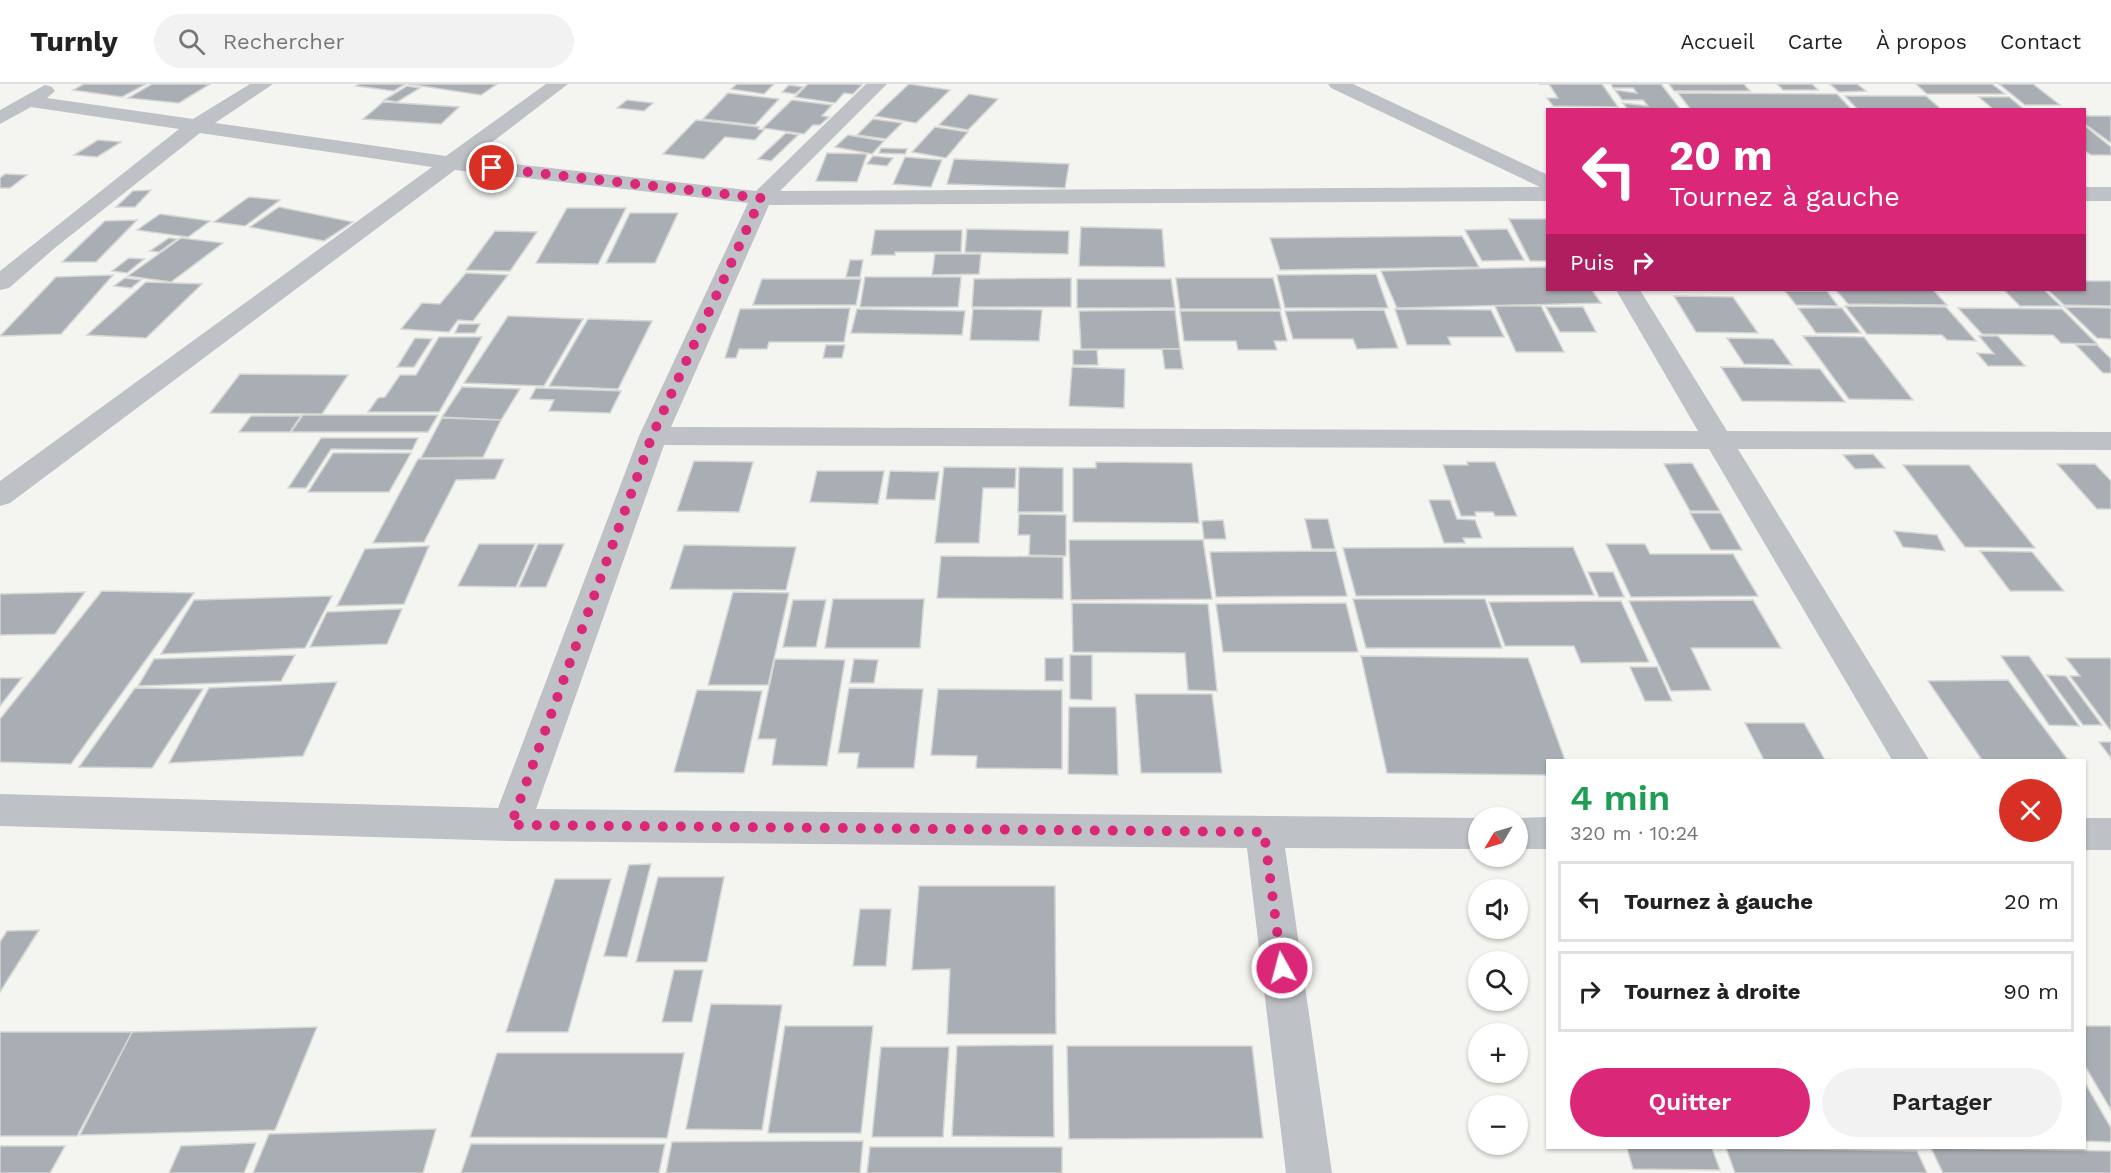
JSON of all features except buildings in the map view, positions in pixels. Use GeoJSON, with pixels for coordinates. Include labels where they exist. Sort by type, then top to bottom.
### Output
{"type":"FeatureCollection","features":[{"type":"Feature","properties":{"kind":"street"},"geometry":{"type":"LineString","coordinates":[[0,118],[58,84]]}},
{"type":"Feature","properties":{"kind":"street"},"geometry":{"type":"LineString","coordinates":[[0,283],[48,242],[196,126],[263,84]]}},
{"type":"Feature","properties":{"kind":"street"},"geometry":{"type":"LineString","coordinates":[[5,490],[558,84]]}},
{"type":"Feature","properties":{"kind":"street"},"geometry":{"type":"LineString","coordinates":[[511,825],[652,436],[761,198],[877,84]]}},
{"type":"Feature","properties":{"kind":"street"},"geometry":{"type":"LineString","coordinates":[[1338,84],[1546,182]]}},
{"type":"Feature","properties":{"kind":"street"},"geometry":{"type":"LineString","coordinates":[[27,101],[448,163],[761,198],[1546,194]]}},
{"type":"Feature","properties":{"kind":"street"},"geometry":{"type":"LineString","coordinates":[[2086,194],[2111,194]]}},
{"type":"Feature","properties":{"kind":"street"},"geometry":{"type":"LineString","coordinates":[[1629,291],[1910,759]]}},
{"type":"Feature","properties":{"kind":"street"},"geometry":{"type":"LineString","coordinates":[[652,436],[2111,441]]}},
{"type":"Feature","properties":{"kind":"street"},"geometry":{"type":"LineString","coordinates":[[0,810],[511,825],[1468,833]]}},
{"type":"Feature","properties":{"kind":"street"},"geometry":{"type":"LineString","coordinates":[[1264,832],[1309,1173]]}},
{"type":"Feature","properties":{"kind":"street"},"geometry":{"type":"LineString","coordinates":[[1528,833],[1546,833]]}},
{"type":"Feature","properties":{"kind":"street"},"geometry":{"type":"LineString","coordinates":[[2086,834],[2111,834]]}},
{"type":"Feature","properties":{"kind":"route"},"geometry":{"type":"LineString","coordinates":[[492,168],[761,198],[652,436],[511,825],[1264,832],[1282,968]]}}]}
